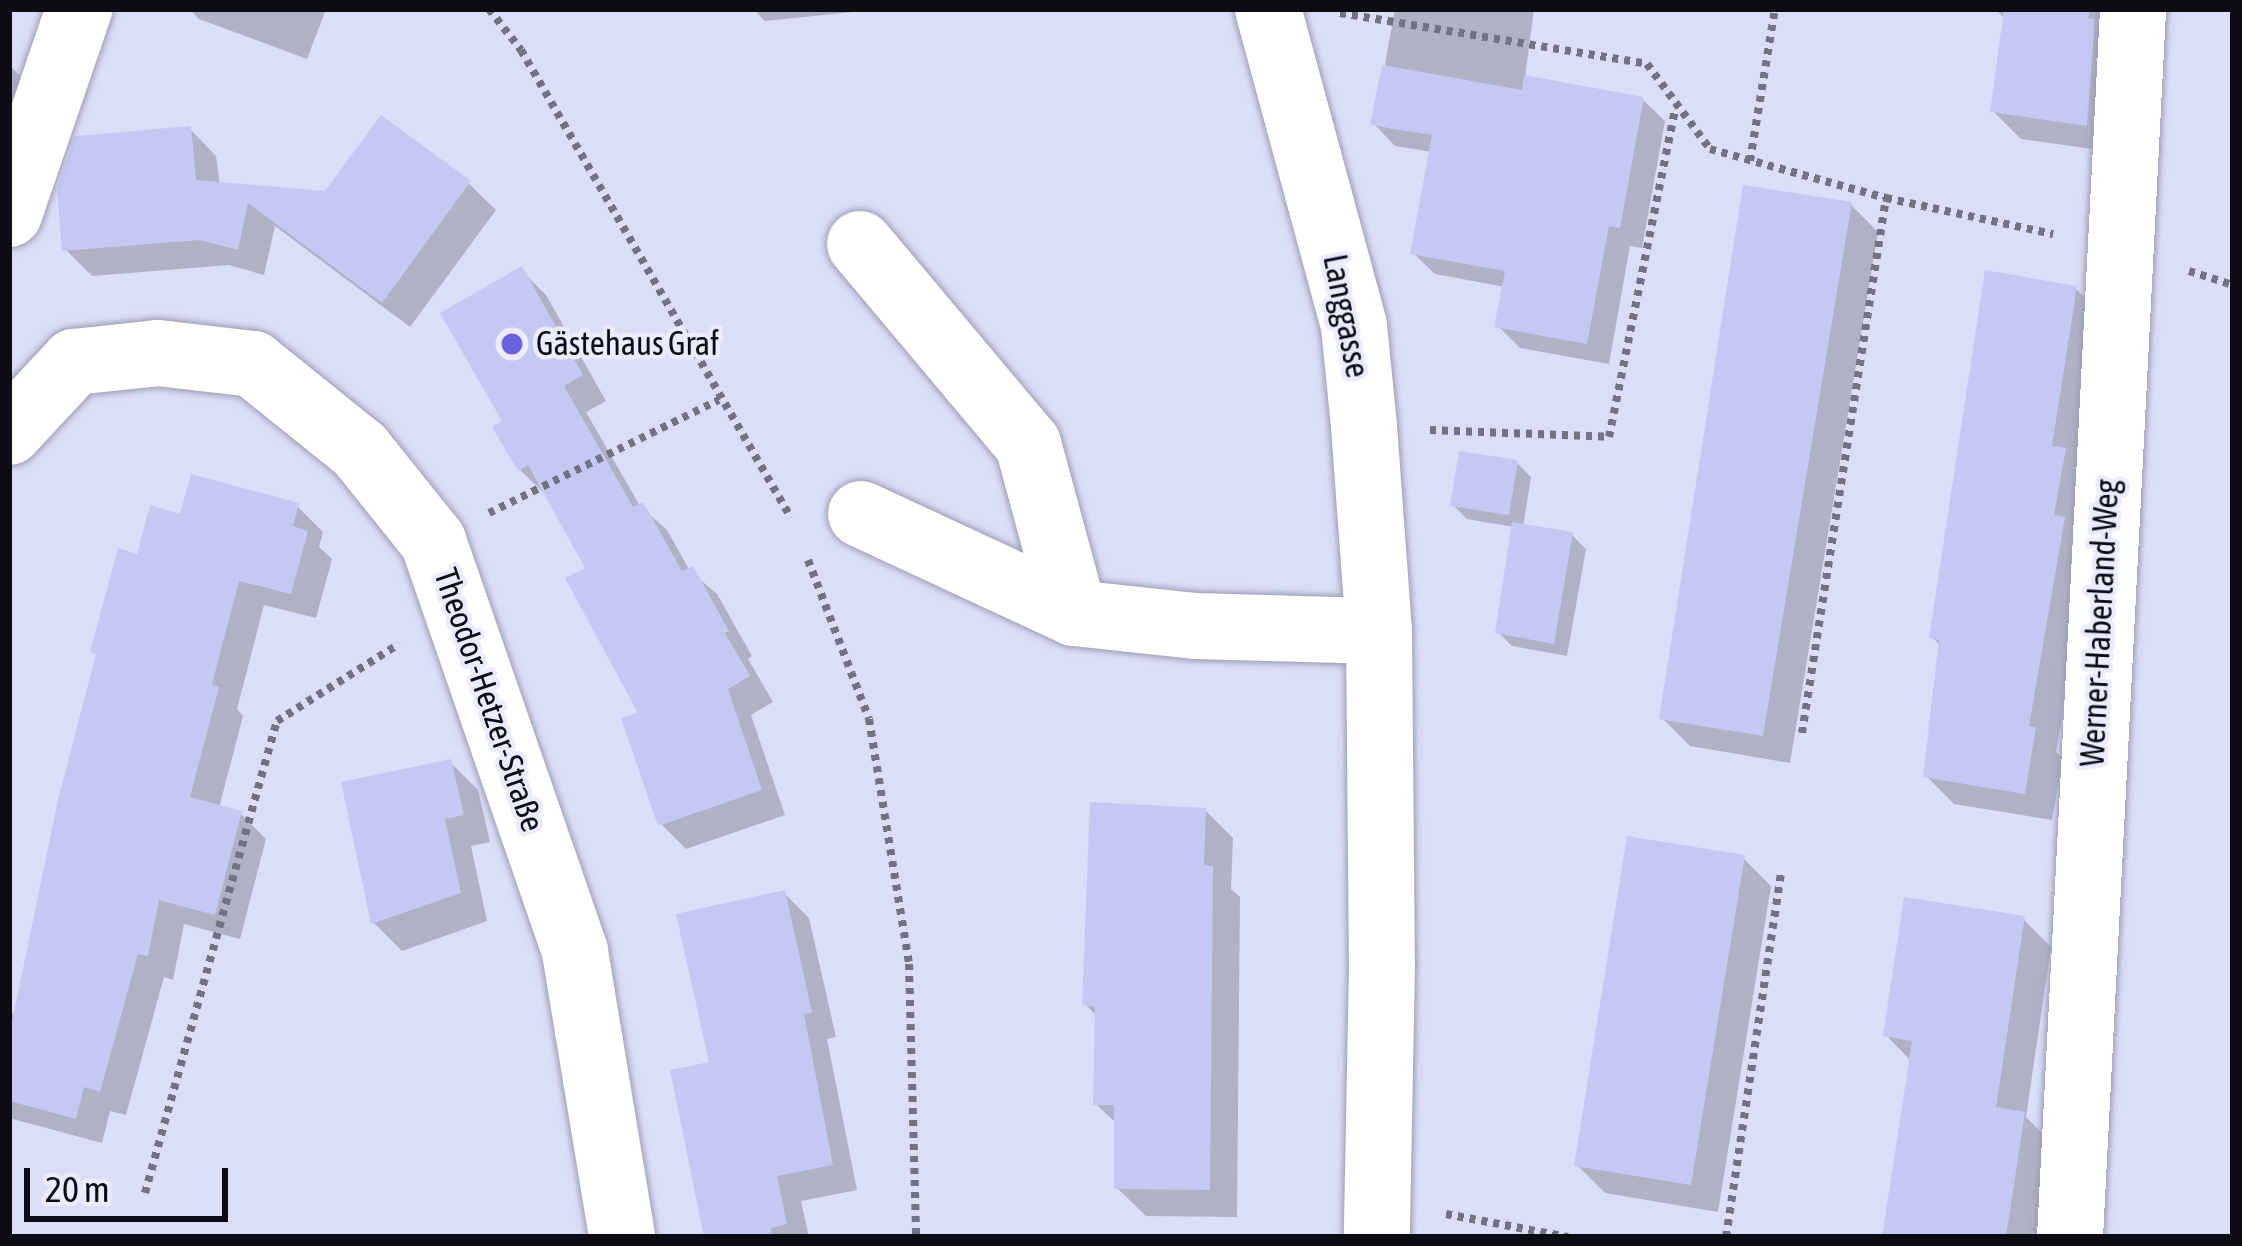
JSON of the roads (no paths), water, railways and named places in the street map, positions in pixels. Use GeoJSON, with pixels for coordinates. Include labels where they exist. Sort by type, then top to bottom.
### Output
{"type":"FeatureCollection","features":[{"type":"Feature","properties":{"kind":"street"},"geometry":{"type":"LineString","coordinates":[[9,214],[79,9]]}},
{"type":"Feature","properties":{"kind":"street","name":"Langgasse"},"geometry":{"type":"LineString","coordinates":[[1268,9],[1354,326],[1364,427],[1379,631],[1382,965],[1377,1219]]}},
{"type":"Feature","properties":{"kind":"street","name":"Werner-Haberland-Weg"},"geometry":{"type":"LineString","coordinates":[[2070,1237],[2133,9]]}},
{"type":"Feature","properties":{"kind":"street"},"geometry":{"type":"LineString","coordinates":[[860,244],[1028,444],[1074,613]]}},
{"type":"Feature","properties":{"kind":"street","name":"Theodor-Hetzer-Straße"},"geometry":{"type":"LineString","coordinates":[[9,432],[74,362],[158,353],[253,364],[360,450],[433,541],[575,952],[622,1237]]}},
{"type":"Feature","properties":{"kind":"street"},"geometry":{"type":"LineString","coordinates":[[861,514],[1074,613],[1195,626],[1379,631]]}},
{"type":"Feature","properties":{"kind":"place","name":"Gästehaus Graf"},"geometry":{"type":"Point","coordinates":[512,344]}}]}
